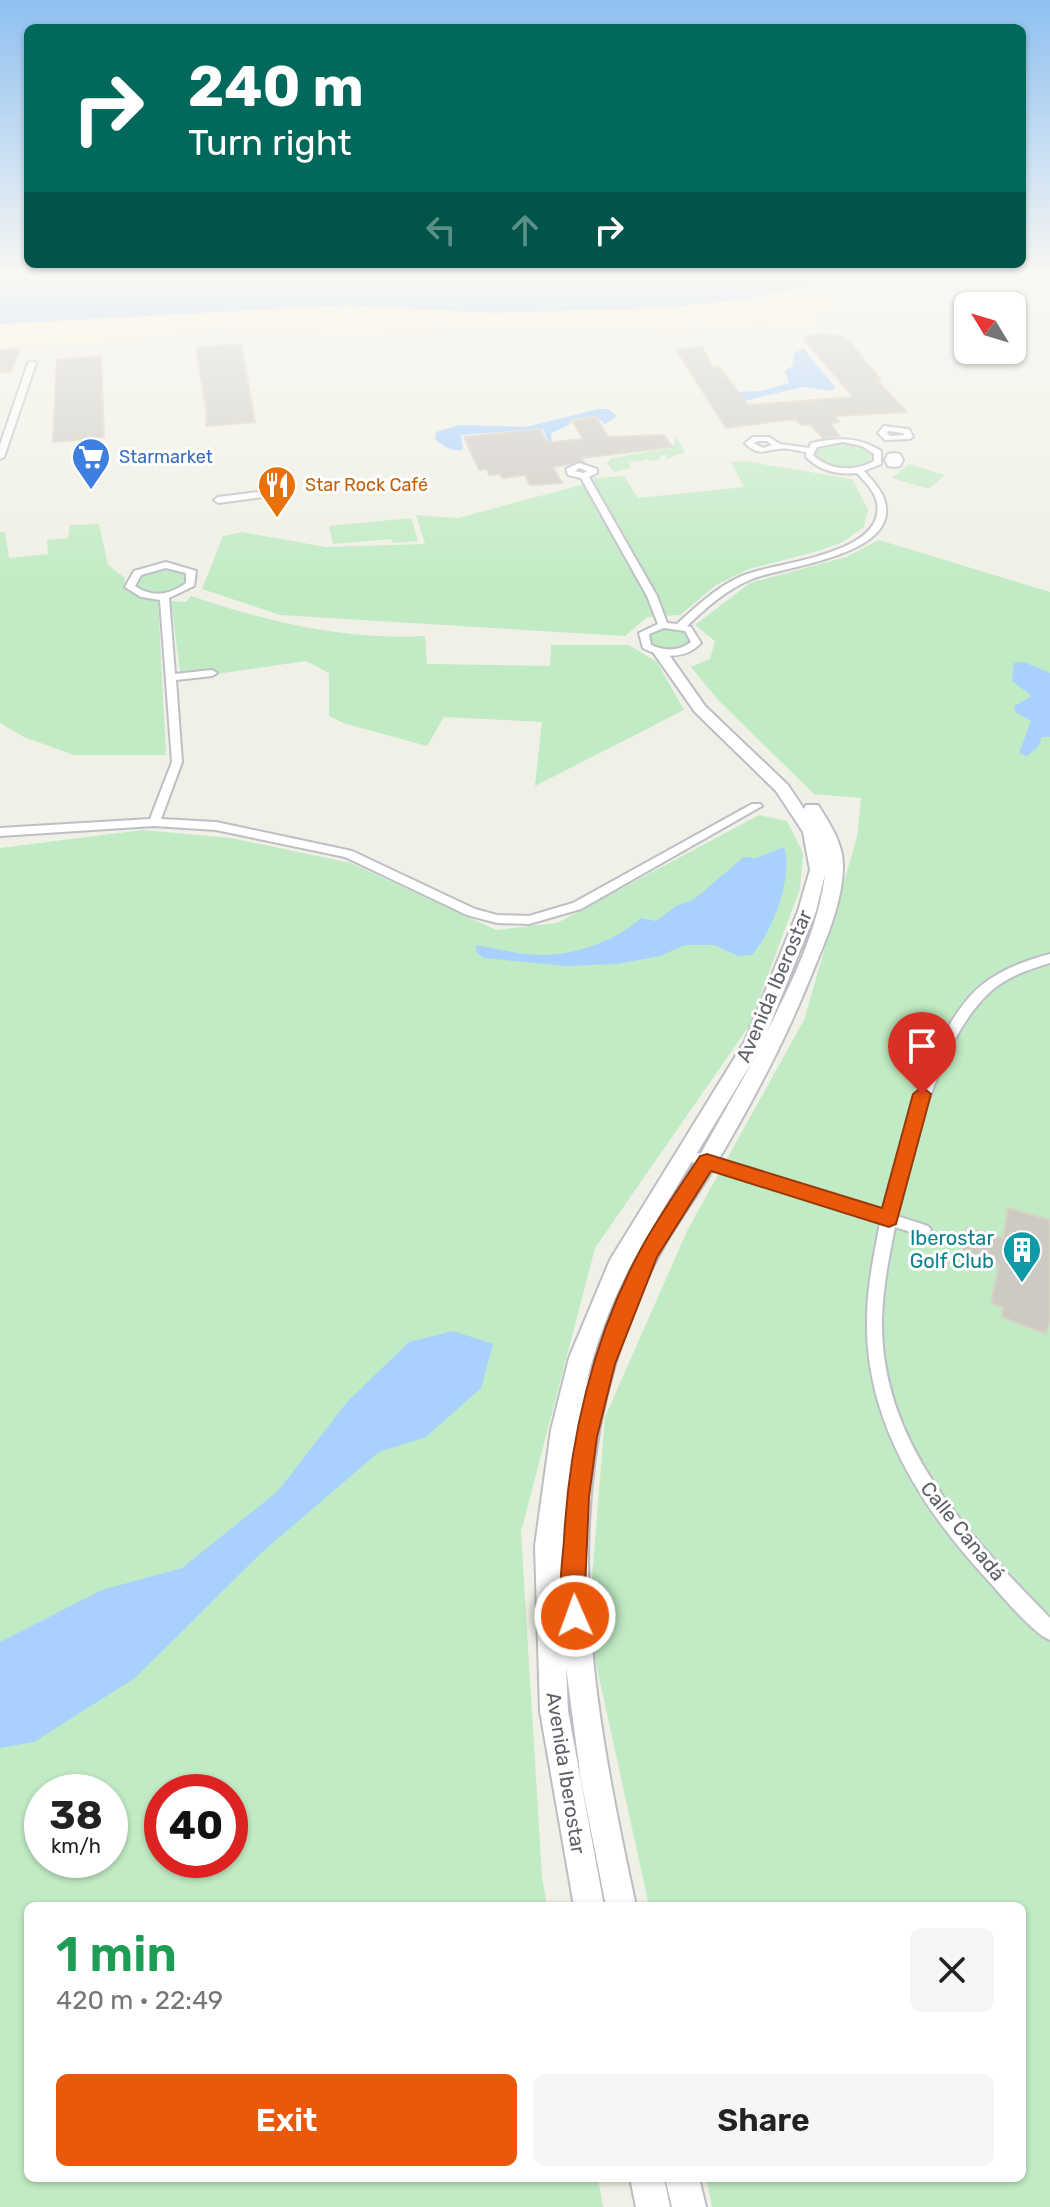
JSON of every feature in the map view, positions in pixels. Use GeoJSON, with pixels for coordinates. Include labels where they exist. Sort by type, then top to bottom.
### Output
{"type":"FeatureCollection","features":[{"type":"Feature","properties":{"kind":"street"},"geometry":{"type":"LineString","coordinates":[[0,457],[27,379]]}},
{"type":"Feature","properties":{"kind":"street"},"geometry":{"type":"LineString","coordinates":[[868,446],[888,438]]}},
{"type":"Feature","properties":{"kind":"street"},"geometry":{"type":"LineString","coordinates":[[776,446],[809,450],[831,440],[868,446],[883,458],[873,466],[859,470],[820,465],[813,460],[809,450]]}},
{"type":"Feature","properties":{"kind":"street"},"geometry":{"type":"LineString","coordinates":[[681,626],[724,590],[748,577],[828,556],[871,535],[881,519],[882,504],[859,470]]}},
{"type":"Feature","properties":{"kind":"street"},"geometry":{"type":"LineString","coordinates":[[584,476],[652,596],[663,625]]}},
{"type":"Feature","properties":{"kind":"street"},"geometry":{"type":"LineString","coordinates":[[218,500],[283,492]]}},
{"type":"Feature","properties":{"kind":"street"},"geometry":{"type":"LineString","coordinates":[[176,565],[191,571],[191,584],[164,596],[139,594],[130,582],[137,573],[155,566],[176,565]]}},
{"type":"Feature","properties":{"kind":"street"},"geometry":{"type":"LineString","coordinates":[[154,822],[177,762],[164,596]]}},
{"type":"Feature","properties":{"kind":"street"},"geometry":{"type":"LineString","coordinates":[[663,625],[681,626],[694,633],[696,643],[669,653],[646,646],[642,637],[648,629],[663,625]]}},
{"type":"Feature","properties":{"kind":"street","name":"Avenida Iberostar"},"geometry":{"type":"LineString","coordinates":[[588,1902],[554,1711],[548,1546],[556,1471],[581,1358],[612,1278],[633,1238],[696,1158],[790,1011],[822,921],[833,878],[834,854],[826,832],[805,796],[775,761],[714,705],[669,653]]}},
{"type":"Feature","properties":{"kind":"street"},"geometry":{"type":"LineString","coordinates":[[171,677],[212,673]]}},
{"type":"Feature","properties":{"kind":"street"},"geometry":{"type":"LineString","coordinates":[[0,832],[154,822],[216,826],[348,854],[471,912],[497,919],[529,920],[577,906],[756,806]]}},
{"type":"Feature","properties":{"kind":"street","name":"Calle Canadá"},"geometry":{"type":"LineString","coordinates":[[1050,958],[1027,966],[983,990],[956,1028],[922,1094],[889,1219],[877,1286],[875,1353],[895,1419],[917,1474],[970,1545],[1050,1631]]}},
{"type":"Feature","properties":{"kind":"street"},"geometry":{"type":"LineString","coordinates":[[696,1158],[923,1230]]}},
{"type":"Feature","properties":{"kind":"street","name":"Avenida Iberostar"},"geometry":{"type":"LineString","coordinates":[[620,1902],[593,1779],[581,1695],[573,1589],[578,1497],[586,1437],[604,1364],[649,1254],[696,1158]]}},
{"type":"Feature","properties":{"kind":"street"},"geometry":{"type":"LineString","coordinates":[[648,2182],[653,2207]]}},
{"type":"Feature","properties":{"kind":"street"},"geometry":{"type":"LineString","coordinates":[[683,2182],[689,2207]]}},
{"type":"Feature","properties":{"kind":"green space"},"geometry":{"type":"Polygon","coordinates":[[[676,436],[685,452],[666,459],[667,455],[662,455],[659,460],[648,461],[645,454],[646,460],[631,462],[628,458],[631,468],[614,472],[607,463],[612,458],[672,448],[676,436]]]}},
{"type":"Feature","properties":{"kind":"green space"},"geometry":{"type":"Polygon","coordinates":[[[854,441],[878,453],[873,466],[842,470],[813,460],[809,450],[821,442],[854,441]]]}},
{"type":"Feature","properties":{"kind":"green space"},"geometry":{"type":"Polygon","coordinates":[[[744,461],[852,479],[868,509],[864,527],[843,542],[749,569],[716,585],[680,615],[647,617],[625,636],[280,615],[202,589],[223,536],[242,532],[326,547],[425,544],[416,515],[458,518],[581,485],[595,478],[624,476],[638,498],[744,487],[731,462],[744,461]]]}},
{"type":"Feature","properties":{"kind":"green space"},"geometry":{"type":"Polygon","coordinates":[[[909,464],[945,475],[929,489],[892,478],[909,464]]]}},
{"type":"Feature","properties":{"kind":"green space"},"geometry":{"type":"Polygon","coordinates":[[[411,518],[418,541],[393,543],[391,539],[333,544],[329,526],[411,518]]]}},
{"type":"Feature","properties":{"kind":"green space"},"geometry":{"type":"Polygon","coordinates":[[[99,524],[108,565],[125,578],[124,586],[142,598],[158,600],[166,755],[74,755],[24,737],[0,723],[0,532],[5,532],[9,558],[48,554],[47,540],[68,538],[70,525],[99,524]]]}},
{"type":"Feature","properties":{"kind":"green space"},"geometry":{"type":"Polygon","coordinates":[[[879,540],[1050,592],[1050,2207],[712,2207],[707,2182],[1026,2182],[1026,1902],[648,1902],[588,1627],[605,1417],[688,1229],[804,1020],[857,837],[861,798],[814,794],[718,700],[691,667],[710,659],[715,641],[695,625],[750,583],[846,557],[879,540]]]}},
{"type":"Feature","properties":{"kind":"green space"},"geometry":{"type":"Polygon","coordinates":[[[155,566],[191,571],[186,589],[155,597],[130,587],[132,578],[155,566]]]}},
{"type":"Feature","properties":{"kind":"green space"},"geometry":{"type":"Polygon","coordinates":[[[191,596],[247,614],[306,627],[366,635],[425,636],[427,664],[550,666],[551,645],[629,645],[657,662],[684,710],[535,786],[542,722],[444,717],[427,746],[343,723],[329,716],[329,673],[306,661],[181,679],[171,601],[186,602],[191,596]]]}},
{"type":"Feature","properties":{"kind":"green space"},"geometry":{"type":"Polygon","coordinates":[[[681,626],[696,638],[686,651],[652,650],[644,633],[648,629],[681,626]]]}},
{"type":"Feature","properties":{"kind":"green space"},"geometry":{"type":"Polygon","coordinates":[[[759,815],[787,821],[803,853],[800,889],[749,1026],[595,1248],[521,1532],[542,1877],[546,1902],[24,1902],[24,2182],[599,2182],[603,2207],[0,2207],[0,848],[143,830],[231,838],[351,863],[496,930],[557,923],[759,815]]]}},
{"type":"Feature","properties":{"kind":"water"},"geometry":{"type":"Polygon","coordinates":[[[788,379],[828,379],[835,387],[832,391],[803,387],[739,402],[732,392],[762,391],[789,383],[788,379]]]}},
{"type":"Feature","properties":{"kind":"water"},"geometry":{"type":"Polygon","coordinates":[[[608,409],[617,416],[605,424],[596,417],[572,419],[569,425],[551,433],[552,442],[548,442],[543,429],[461,435],[463,450],[448,448],[435,439],[436,432],[459,425],[526,427],[608,409]]]}},
{"type":"Feature","properties":{"kind":"water"},"geometry":{"type":"Polygon","coordinates":[[[1024,662],[1050,673],[1050,737],[1042,737],[1038,747],[1027,756],[1019,753],[1031,721],[1015,712],[1014,706],[1032,696],[1012,681],[1014,663],[1024,662]]]}},
{"type":"Feature","properties":{"kind":"water"},"geometry":{"type":"Polygon","coordinates":[[[784,847],[784,888],[774,919],[752,955],[738,956],[714,945],[685,945],[660,956],[617,964],[566,966],[483,958],[476,951],[476,945],[544,955],[570,952],[596,944],[621,933],[641,918],[656,921],[676,906],[693,900],[744,857],[756,858],[784,847]]]}},
{"type":"Feature","properties":{"kind":"water"},"geometry":{"type":"Polygon","coordinates":[[[453,1331],[493,1344],[481,1388],[426,1437],[379,1452],[260,1554],[135,1678],[34,1742],[0,1748],[0,1642],[102,1590],[182,1568],[278,1491],[347,1402],[409,1342],[453,1331]]]}},
{"type":"Feature","properties":{"kind":"building"},"geometry":{"type":"Polygon","coordinates":[[[56,379],[102,379],[104,437],[53,442],[56,379]]]}},
{"type":"Feature","properties":{"kind":"building"},"geometry":{"type":"Polygon","coordinates":[[[201,379],[247,379],[255,422],[206,426],[201,379]]]}},
{"type":"Feature","properties":{"kind":"building"},"geometry":{"type":"Polygon","coordinates":[[[695,379],[728,379],[748,405],[853,397],[838,379],[880,379],[877,380],[907,412],[834,416],[839,422],[830,423],[839,436],[823,438],[810,424],[801,425],[795,419],[726,428],[695,379]]]}},
{"type":"Feature","properties":{"kind":"building"},"geometry":{"type":"Polygon","coordinates":[[[596,417],[608,437],[664,435],[672,447],[582,458],[584,462],[553,467],[562,483],[530,485],[525,475],[503,478],[500,474],[489,475],[487,469],[479,470],[464,437],[540,429],[547,443],[583,439],[572,420],[596,417]]]}},
{"type":"Feature","properties":{"kind":"building","name":"Iberostar Golf Club"},"geometry":{"type":"Polygon","coordinates":[[[1008,1208],[1050,1220],[1050,1320],[1046,1334],[1002,1317],[1003,1307],[991,1303],[999,1265],[962,1254],[967,1227],[1003,1238],[1008,1208]]]}},
{"type":"Feature","properties":{"kind":"place","name":"Starmarket"},"geometry":{"type":"Point","coordinates":[91,491]}},
{"type":"Feature","properties":{"kind":"place","name":"Star Rock Café"},"geometry":{"type":"Point","coordinates":[277,519]}},
{"type":"Feature","properties":{"kind":"place","name":"Iberostar Golf Club"},"geometry":{"type":"Point","coordinates":[1022,1284]}},
{"type":"Feature","properties":{"kind":"route"},"geometry":{"type":"LineString","coordinates":[[575,1616],[573,1589],[578,1497],[594,1398],[632,1291],[663,1228],[707,1162],[889,1219],[922,1094]]}}]}
